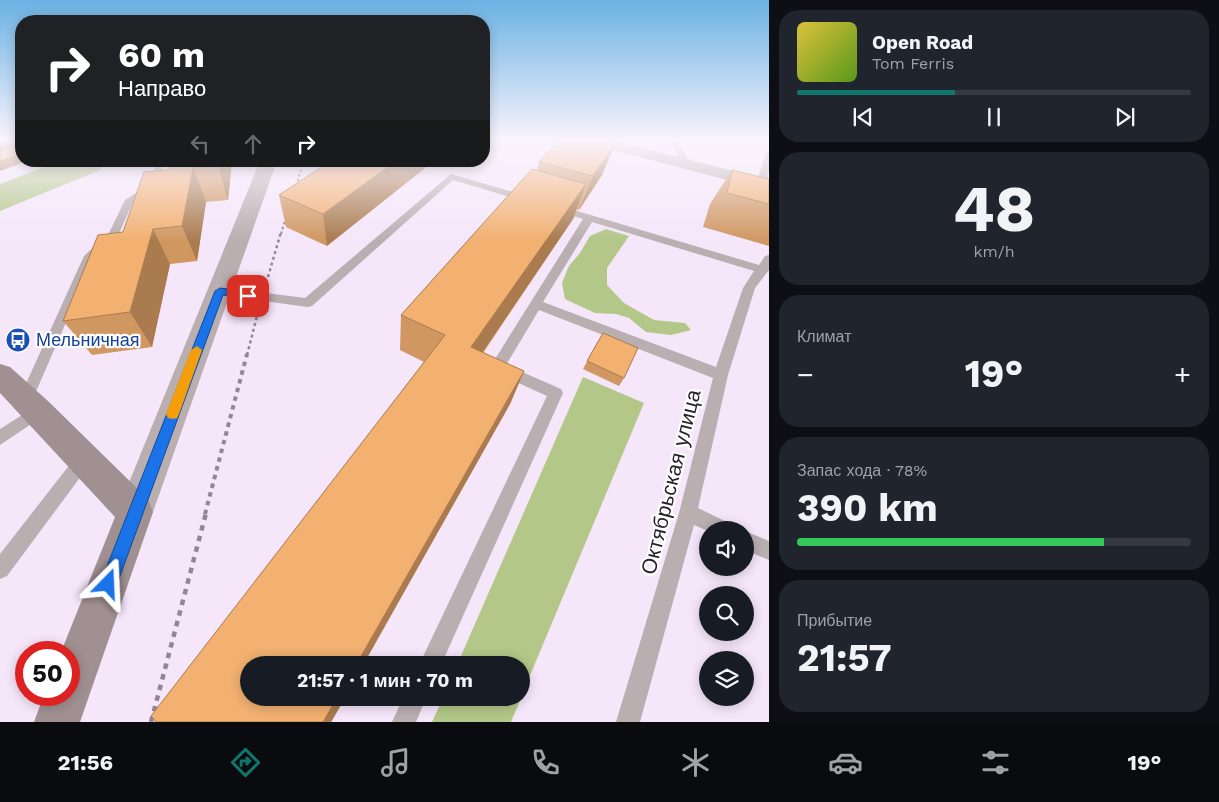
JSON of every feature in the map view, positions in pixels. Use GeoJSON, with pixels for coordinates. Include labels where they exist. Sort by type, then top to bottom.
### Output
{"type":"FeatureCollection","features":[{"type":"Feature","properties":{"kind":"main road"},"geometry":{"type":"LineString","coordinates":[[0,375],[32,405],[135,512],[80,660]]}},
{"type":"Feature","properties":{"kind":"main road"},"geometry":{"type":"LineString","coordinates":[[57,722],[63,706]]}},
{"type":"Feature","properties":{"kind":"street"},"geometry":{"type":"LineString","coordinates":[[135,512],[264,174]]}},
{"type":"Feature","properties":{"kind":"street"},"geometry":{"type":"LineString","coordinates":[[722,174],[765,185]]}},
{"type":"Feature","properties":{"kind":"lane"},"geometry":{"type":"LineString","coordinates":[[0,438],[32,405],[89,256],[114,234],[128,202],[152,186],[156,174]]}},
{"type":"Feature","properties":{"kind":"lane"},"geometry":{"type":"LineString","coordinates":[[220,291],[308,303],[451,177],[589,218],[766,264]]}},
{"type":"Feature","properties":{"kind":"lane"},"geometry":{"type":"LineString","coordinates":[[434,656],[556,393],[497,367],[589,218]]}},
{"type":"Feature","properties":{"kind":"lane","name":"Октябрьская улица"},"geometry":{"type":"LineString","coordinates":[[628,722],[688,513],[721,374],[749,288],[766,264]]}},
{"type":"Feature","properties":{"kind":"lane"},"geometry":{"type":"LineString","coordinates":[[536,304],[721,374]]}},
{"type":"Feature","properties":{"kind":"lane"},"geometry":{"type":"LineString","coordinates":[[0,569],[84,459]]}},
{"type":"Feature","properties":{"kind":"lane"},"geometry":{"type":"LineString","coordinates":[[688,513],[705,521]]}},
{"type":"Feature","properties":{"kind":"lane"},"geometry":{"type":"LineString","coordinates":[[754,544],[769,551]]}},
{"type":"Feature","properties":{"kind":"lane"},"geometry":{"type":"LineString","coordinates":[[404,722],[411,706]]}},
{"type":"Feature","properties":{"kind":"path"},"geometry":{"type":"LineString","coordinates":[[295,189],[300,174]]}},
{"type":"Feature","properties":{"kind":"path"},"geometry":{"type":"LineString","coordinates":[[151,722],[262,298],[287,216]]}},
{"type":"Feature","properties":{"kind":"green space"},"geometry":{"type":"Polygon","coordinates":[[[27,174],[91,174],[0,211],[0,184],[27,174]]]}},
{"type":"Feature","properties":{"kind":"green space"},"geometry":{"type":"Polygon","coordinates":[[[606,229],[629,236],[607,268],[607,285],[624,303],[654,320],[685,323],[691,330],[671,335],[646,332],[629,318],[616,314],[595,313],[565,299],[562,283],[569,266],[580,253],[590,236],[606,229]]]}},
{"type":"Feature","properties":{"kind":"green space"},"geometry":{"type":"Polygon","coordinates":[[[583,377],[644,403],[530,675],[530,656],[461,656],[583,377]]]}},
{"type":"Feature","properties":{"kind":"green space"},"geometry":{"type":"Polygon","coordinates":[[[439,706],[518,706],[511,722],[432,722],[439,706]]]}},
{"type":"Feature","properties":{"kind":"building"},"geometry":{"type":"Polygon","coordinates":[[[143,174],[192,174],[182,226],[153,229],[130,312],[63,321],[98,235],[123,232],[143,174]]]}},
{"type":"Feature","properties":{"kind":"building"},"geometry":{"type":"Polygon","coordinates":[[[312,174],[379,174],[323,214],[279,195],[312,174]]]}},
{"type":"Feature","properties":{"kind":"building"},"geometry":{"type":"Polygon","coordinates":[[[528,174],[549,174],[586,184],[471,347],[524,371],[361,656],[240,656],[240,706],[332,706],[323,722],[156,722],[151,716],[445,335],[401,315],[528,174]]]}},
{"type":"Feature","properties":{"kind":"building"},"geometry":{"type":"Polygon","coordinates":[[[731,174],[747,174],[769,179],[769,204],[727,193],[731,174]]]}},
{"type":"Feature","properties":{"kind":"building"},"geometry":{"type":"Polygon","coordinates":[[[603,333],[638,348],[624,378],[587,361],[603,333]]]}},
{"type":"Feature","properties":{"kind":"slow traffic"},"geometry":{"type":"LineString","coordinates":[[173,414],[197,350]]}},
{"type":"Feature","properties":{"kind":"place","name":"Мельничная"},"geometry":{"type":"Point","coordinates":[18,340]}},
{"type":"Feature","properties":{"kind":"route"},"geometry":{"type":"LineString","coordinates":[[108,584],[220,291],[248,296]]}}]}
